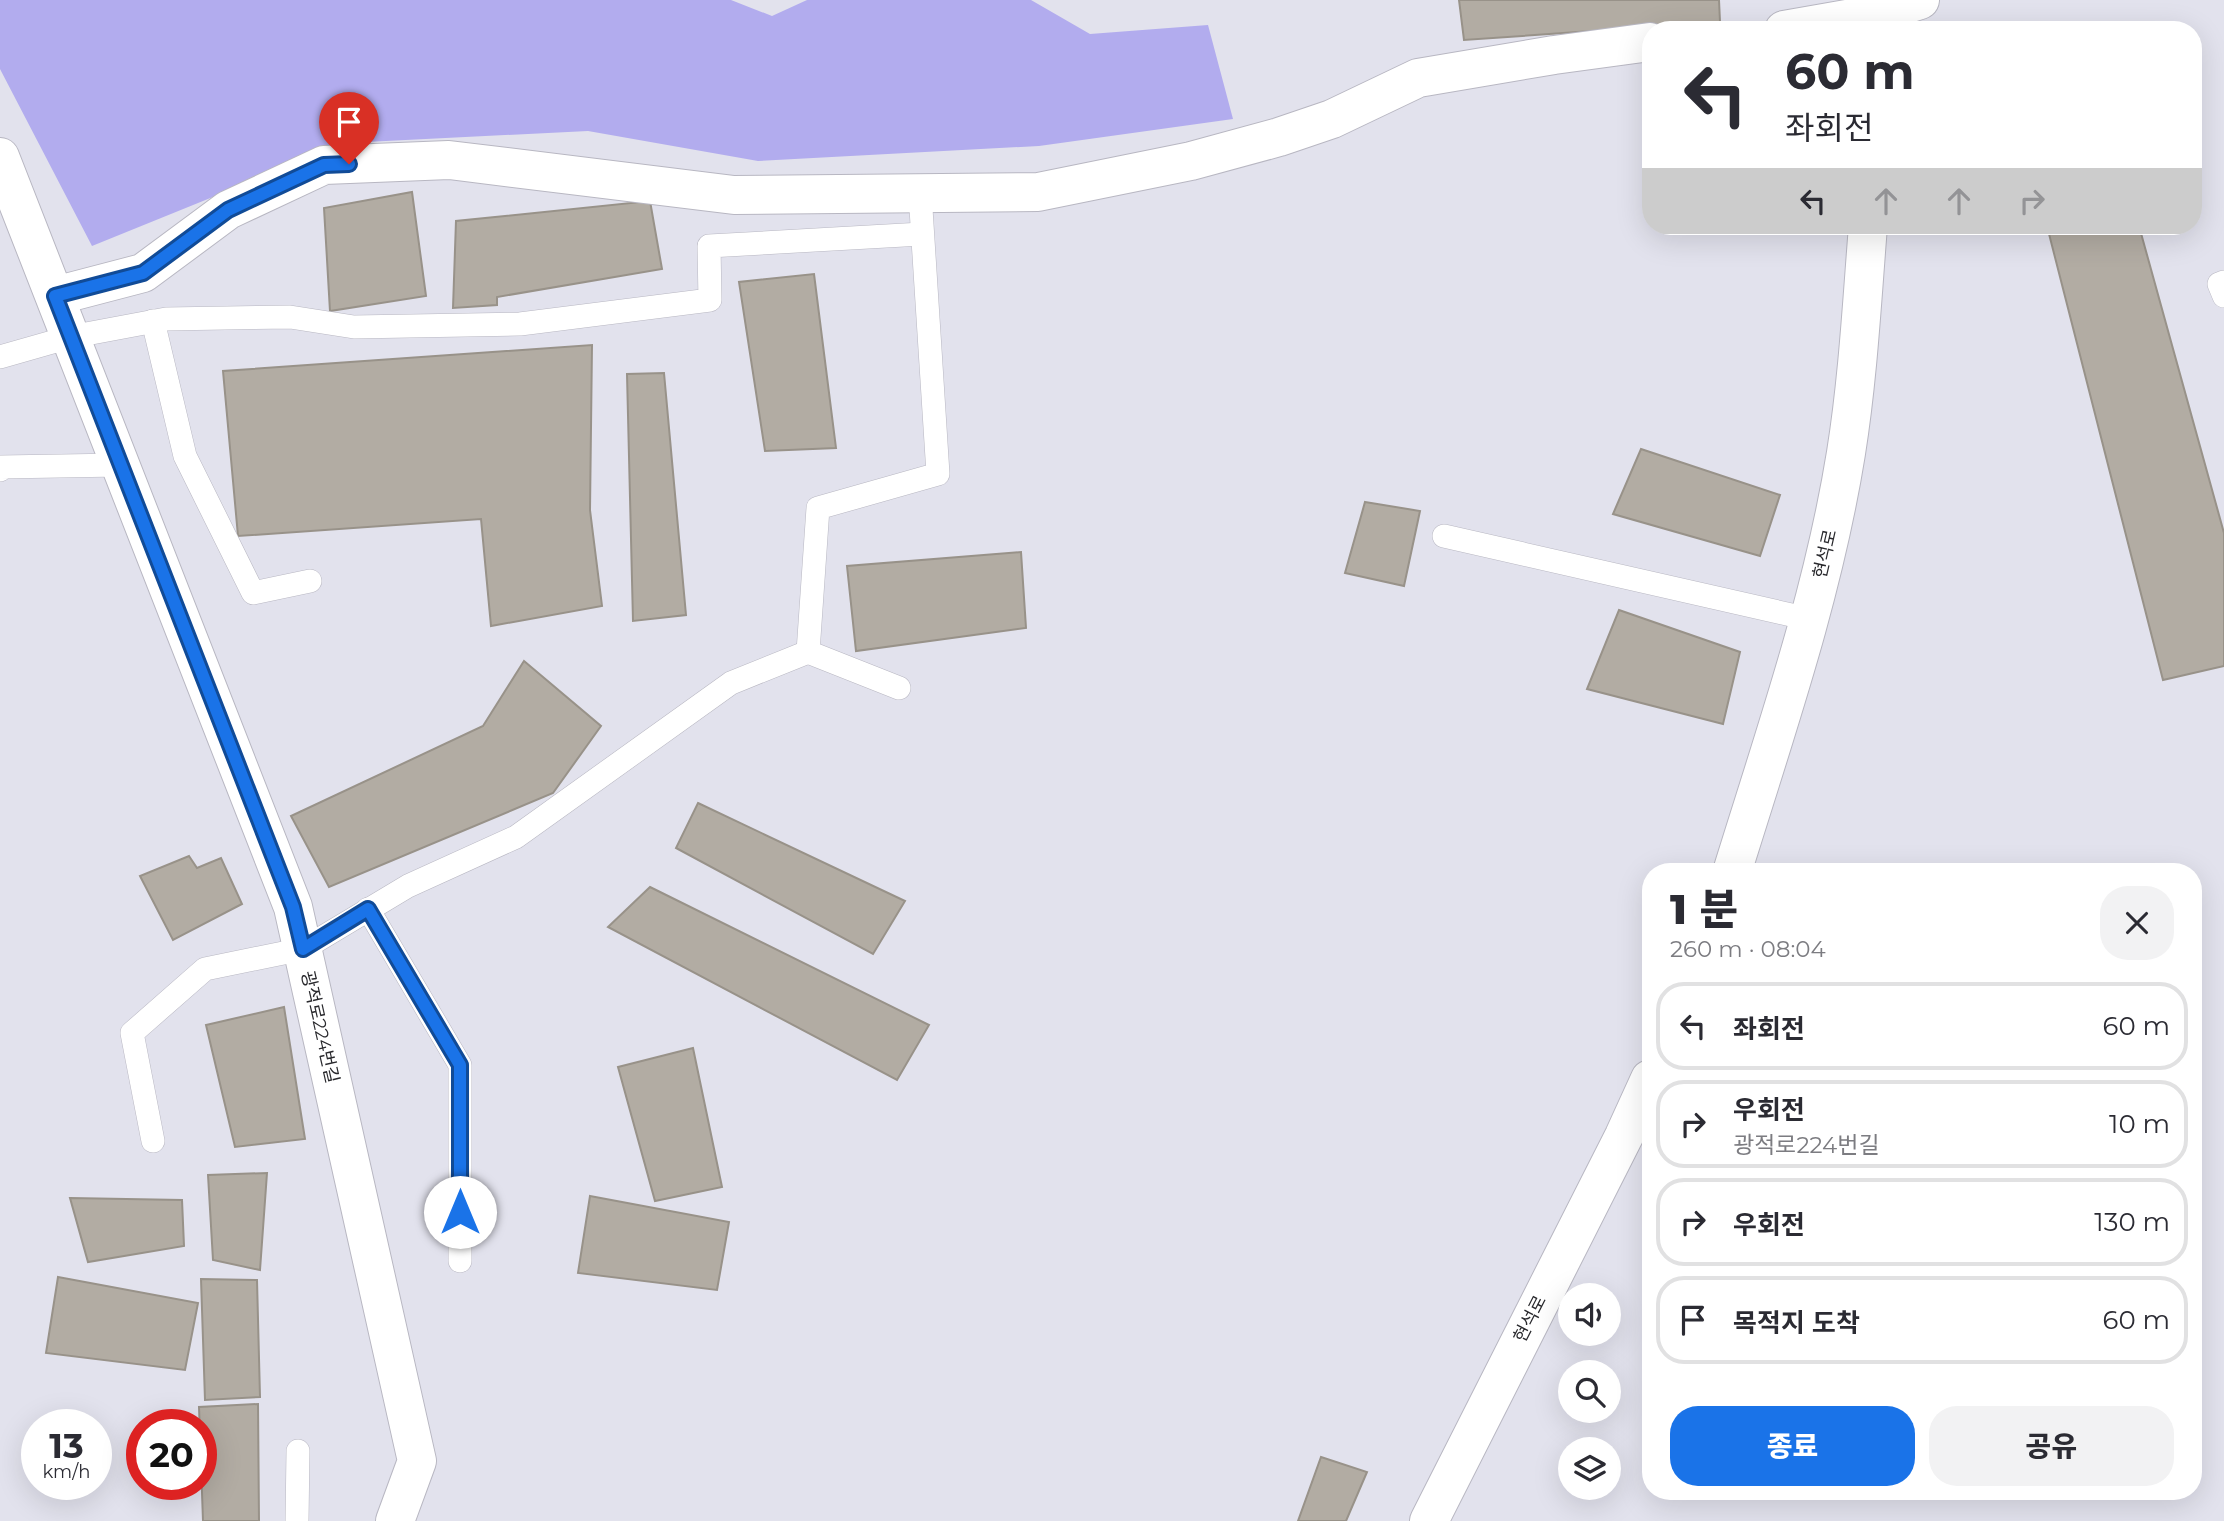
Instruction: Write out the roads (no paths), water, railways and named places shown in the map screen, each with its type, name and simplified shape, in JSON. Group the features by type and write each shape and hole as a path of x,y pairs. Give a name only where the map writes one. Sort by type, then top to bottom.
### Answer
{"street":[{"path":"1839,21 1875,15 1920,0"},
{"path":"55,296 143,273 228,210 324,165 449,160 734,195 1038,192 1191,161 1279,137 1332,119 1418,78 1642,43"},
{"name":"광적로224번길","path":"0,157 293,907 417,1461 395,1521"},
{"name":"현석로","path":"1735,863 1797,669 1846,452 1867,235"},
{"name":"현석로","path":"1429,1521 1642,1097"}],"lane":[{"path":"808,652 818,508 938,474 920,193"},
{"path":"0,357 71,337 153,321 290,317 354,327 520,324 710,300 709,246 922,234"},
{"path":"2224,282 2218,284 2224,296"},
{"path":"153,321 185,456 253,593 310,581"},
{"path":"0,470 1,467 120,465"},
{"path":"1444,536 1809,620"},
{"path":"153,1141 132,1033 205,969 303,949 408,886 516,837 730,683 808,652 899,688"},
{"path":"368,909 460,1065 460,1261"},
{"path":"297,1521 298,1451"}]}
